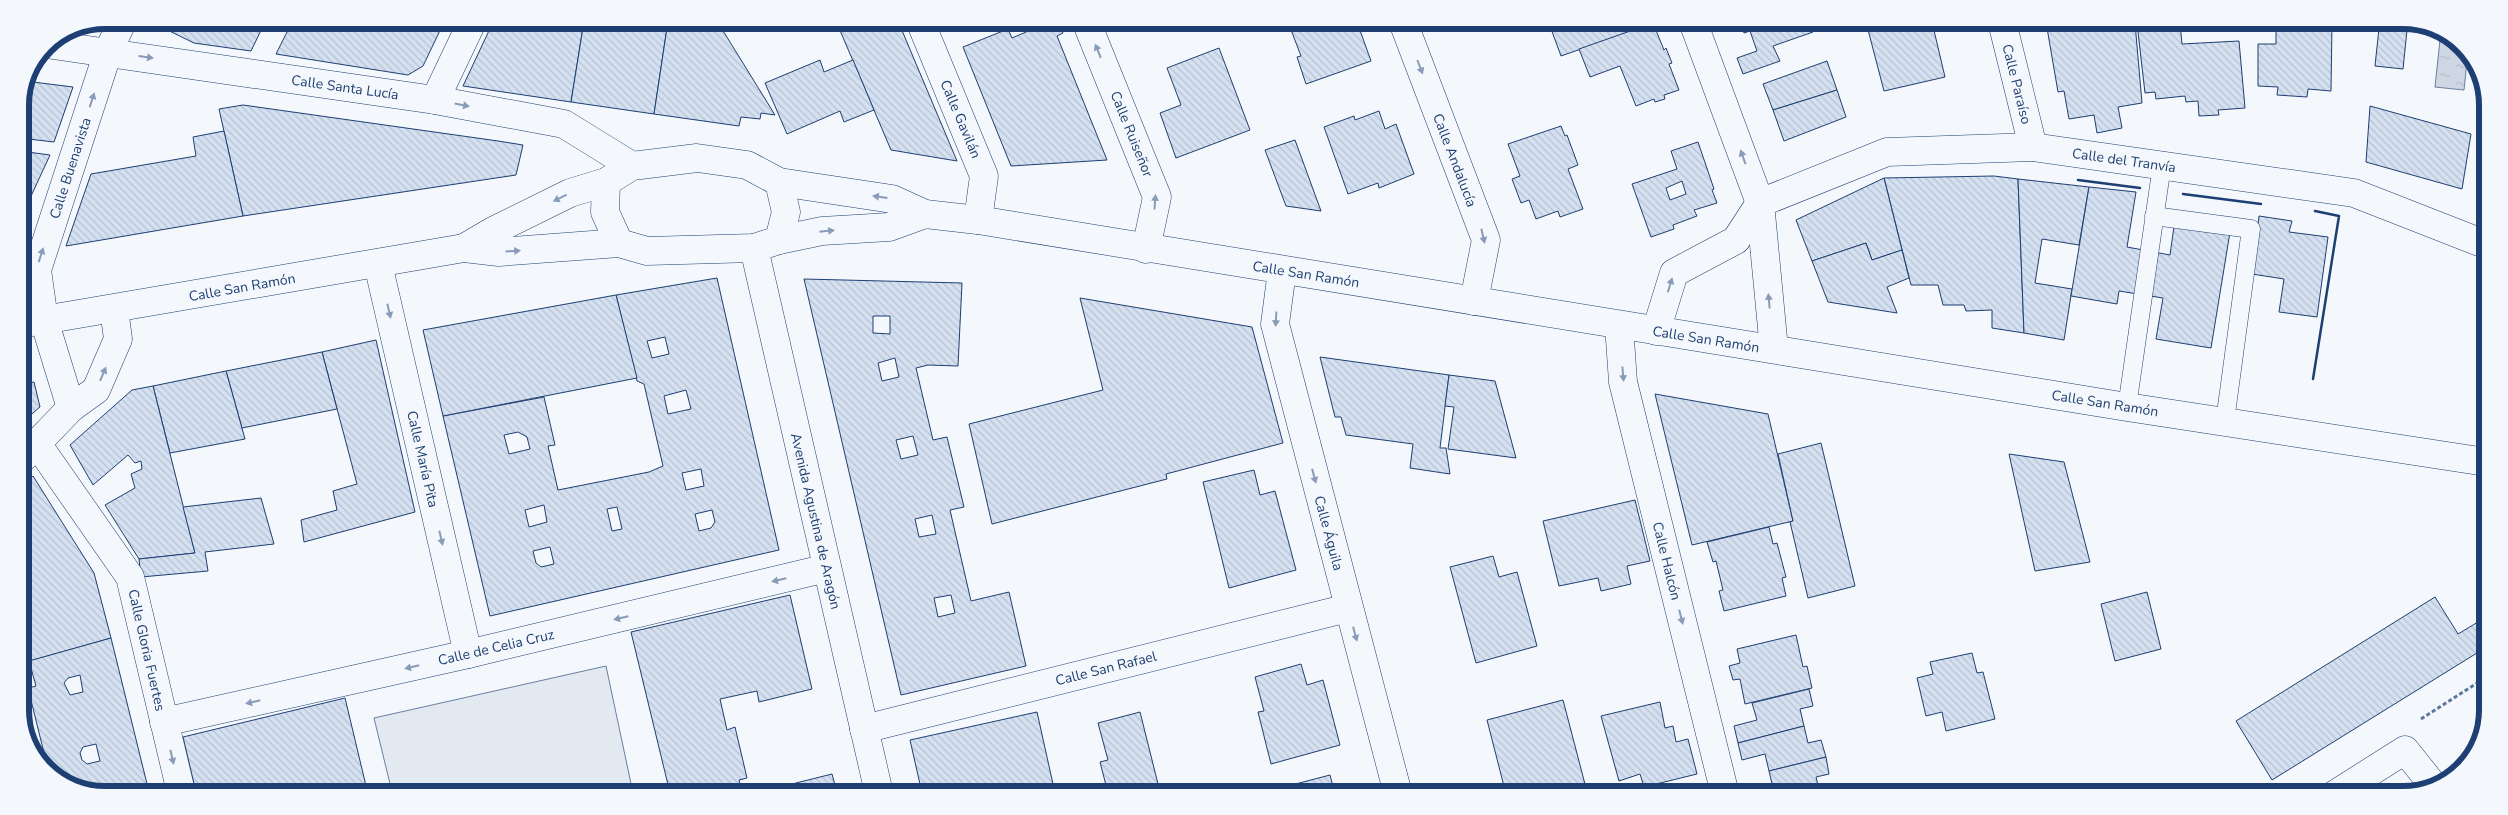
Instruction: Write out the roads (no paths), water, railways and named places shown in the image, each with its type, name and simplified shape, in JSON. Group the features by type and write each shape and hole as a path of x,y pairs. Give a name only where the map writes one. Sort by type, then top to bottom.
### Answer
{"street":[{"name":"Calle Buenavista","path":"71,408 32,322 37,270 108,52 119,29"},
{"path":"435,100 469,29"},
{"name":"Calle Gavilán","path":"923,29 984,176 978,220"},
{"name":"Calle Ruiseñor","path":"1089,29 1157,197 1146,249"},
{"name":"Calle Andalucía","path":"1406,29 1486,240 1474,301"},
{"path":"1696,29 1760,203 1774,350"},
{"name":"Calle Paraíso","path":"2004,29 2033,146"},
{"name":"Calle Santa Lucía","path":"58,46 435,100 564,124 632,166"},
{"name":"Calle del Tranvía","path":"1760,203 1887,152 2033,146 2354,193 2479,242"},
{"name":"Calle San Ramón","path":"464,248 493,230 570,193 606,182 632,166 697,158 747,165 779,182 892,199 925,214 978,220 1619,326 2479,461"},
{"path":"606,182 605,212 619,243"},
{"path":"766,244 786,212 779,182"},
{"path":"1656,331 1674,272 1736,240 1760,203"},
{"name":"Calle San Ramón","path":"32,322 464,248 499,252 619,243 648,251 766,244 822,232 890,227 925,214"},
{"name":"Avenida Agustina de Aragón","path":"766,244 827,568 877,786"},
{"name":"Calle María Pita","path":"378,264 468,654"},
{"name":"Calle Águila","path":"1282,271 1275,324 1396,786"},
{"path":"29,453 71,408 96,390 118,338 114,309"},
{"name":"Calle Halcón","path":"1619,326 1623,382 1722,786"},
{"name":"Calle Gloria Fuertes","path":"29,453 130,577 180,786"},
{"name":"Calle de Celia Cruz","path":"164,722 468,654 827,568"},
{"name":"Calle San Rafael","path":"864,729 1348,608"},
{"path":"2348,786 2405,750 2430,781"}],"lane":[{"path":"2126,407 2162,165"},
{"path":"2154,216 2251,229 2225,421"}],"water":[{"path":"2440,40 2442,40 2457,51 2467,63 2464,90 2435,87"}]}
